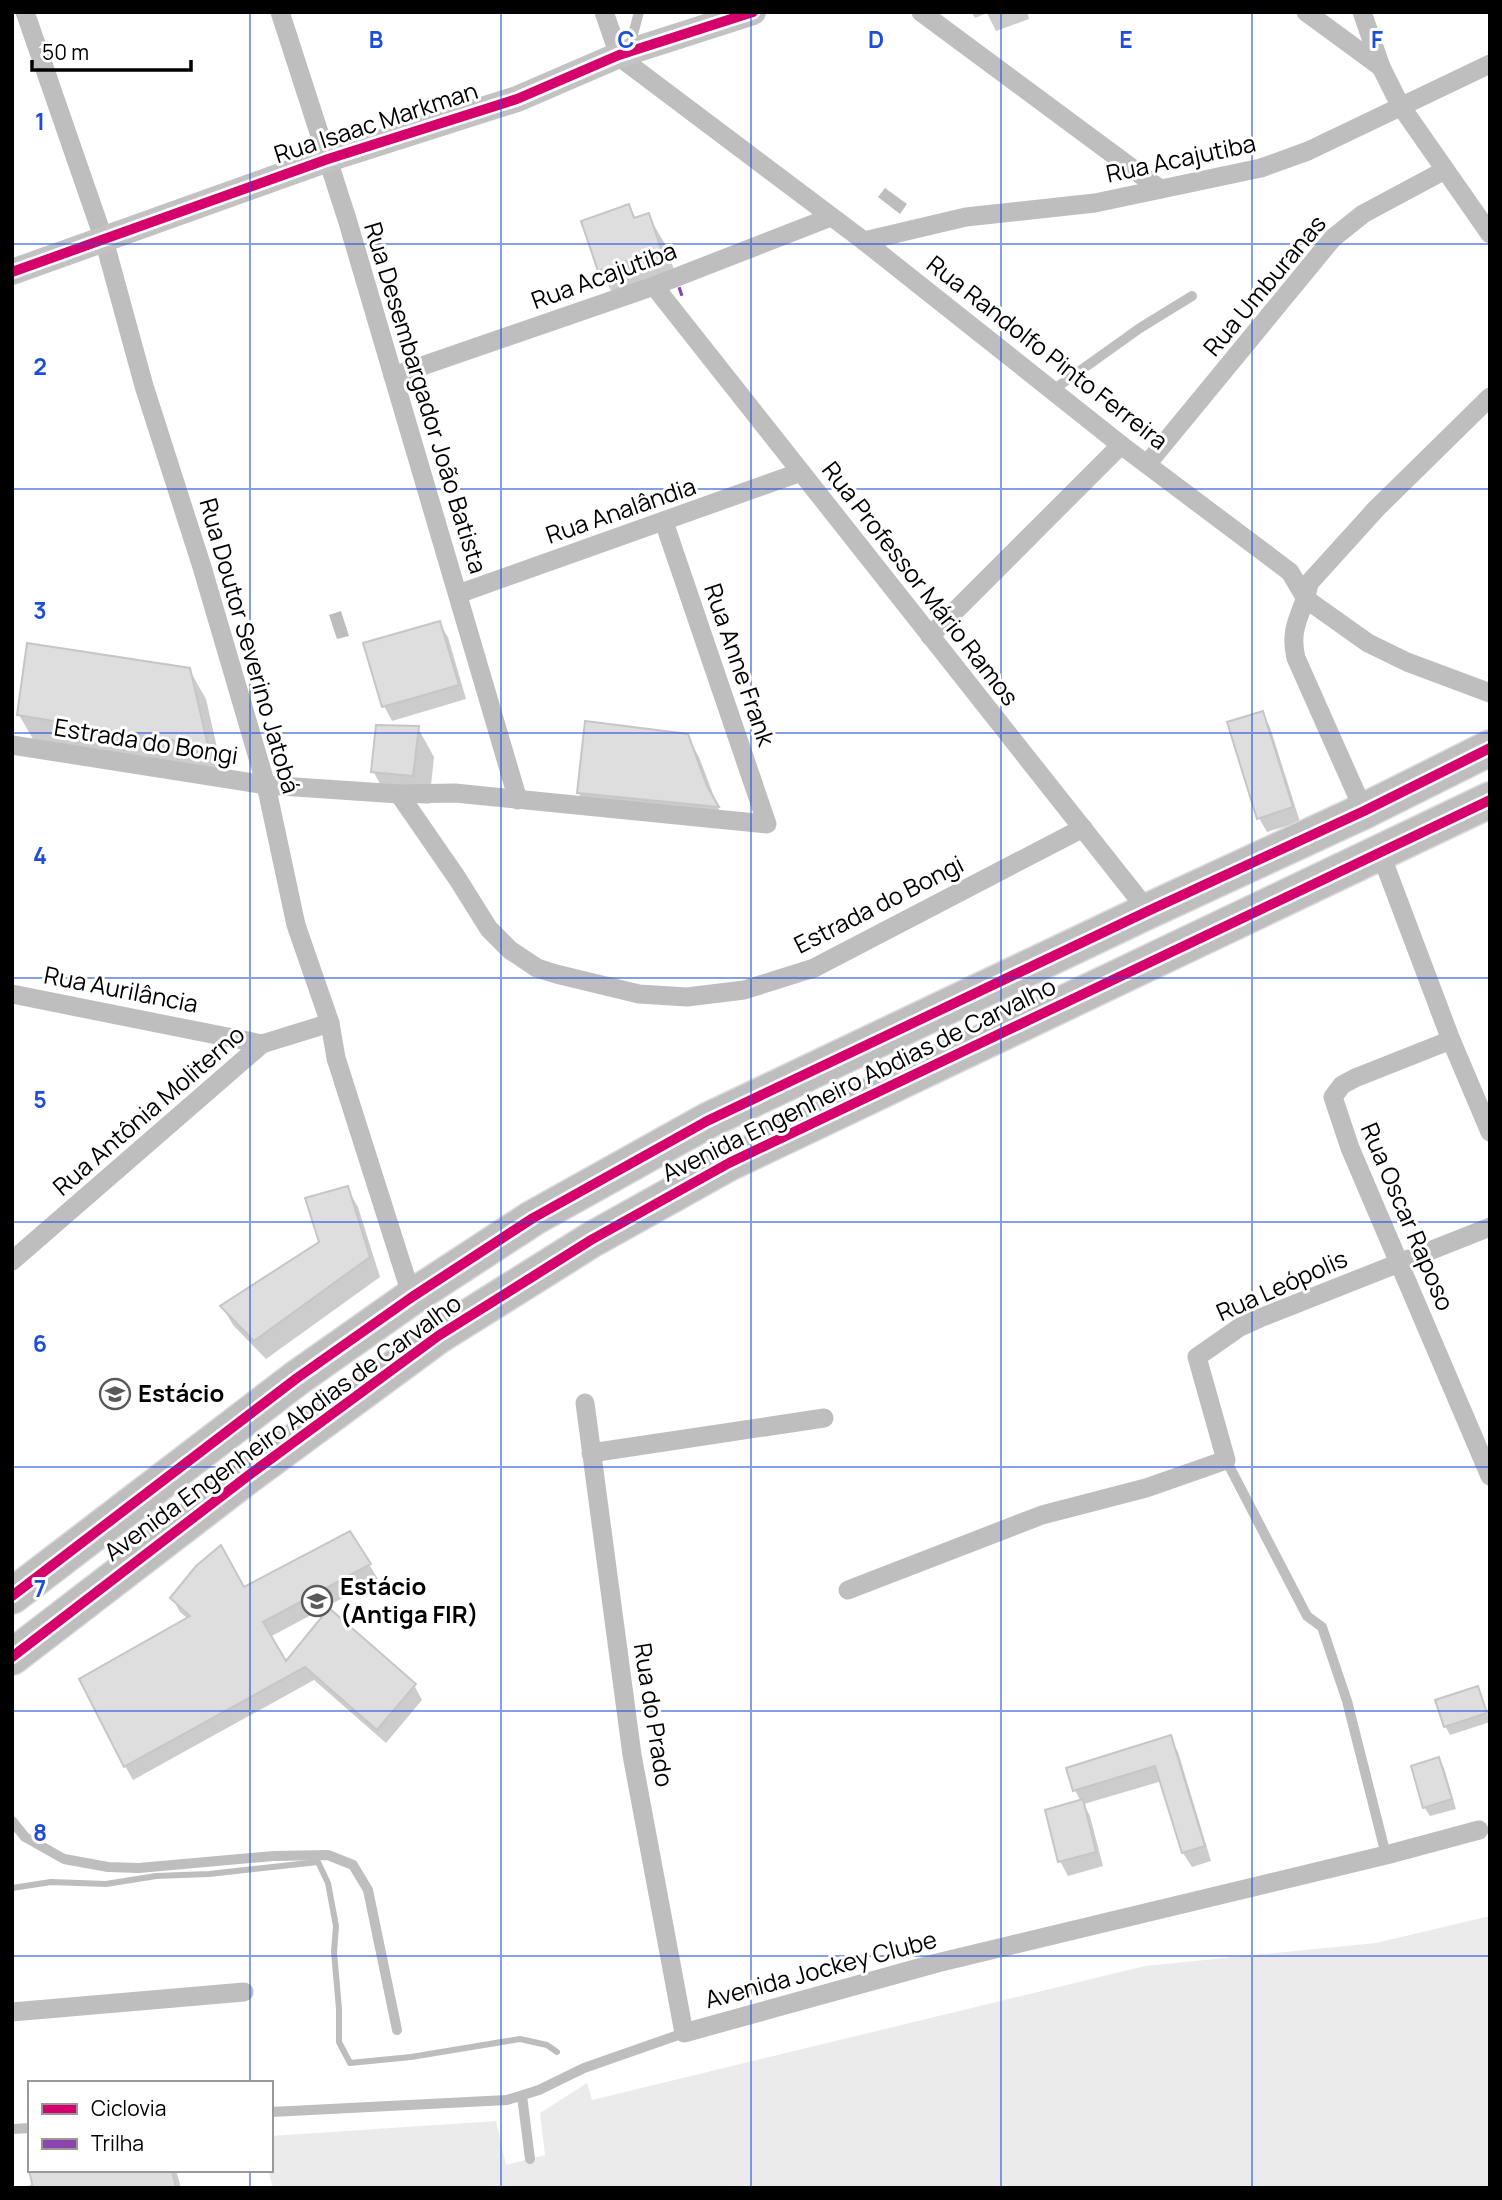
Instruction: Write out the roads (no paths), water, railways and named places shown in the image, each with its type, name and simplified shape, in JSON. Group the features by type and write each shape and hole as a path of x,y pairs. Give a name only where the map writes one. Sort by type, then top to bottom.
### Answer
{"highway":[{"name":"Avenida Engenheiro Abdias de Carvalho","path":"12,1596 297,1378 412,1297 533,1218 707,1121 1147,911 1364,811 1490,748"},
{"name":"Avenida Engenheiro Abdias de Carvalho","path":"12,1657 249,1475 438,1336 591,1240 729,1163 1490,800"}],"street":[{"name":"Rua Doutor Severino Jatobá","path":"25,12 104,240 144,386 202,567 266,785 296,925 330,1023 336,1058 412,1297"},
{"name":"Rua Desembargador João Batista","path":"280,12 328,159 518,800"},
{"path":"604,12 624,54"},
{"name":"Rua Isaac Markman","path":"12,272 328,159 517,99 624,54 753,12"},
{"path":"921,12 1160,189"},
{"path":"1306,12 1381,66"},
{"path":"1362,12 1381,66 1400,105 1490,234"},
{"name":"Rua Randolfo Pinto Ferreira","path":"624,54 626,62 864,241 1121,445 1290,572 1306,599 1368,643 1407,662 1490,692"},
{"name":"Rua Acajutiba","path":"864,241 966,218 1095,203 1278,163 1490,64"},
{"name":"Rua Umburanas","path":"1148,463 1333,238 1363,214 1446,170"},
{"name":"Rua Acajutiba","path":"393,376 654,286 831,217"},
{"name":"Rua Professor Mário Ramos","path":"654,286 1147,911"},
{"path":"1364,811 1296,658 1292,641 1294,627 1306,599 1309,583 1320,570 1376,509 1490,397"},
{"path":"930,636 1121,445"},
{"name":"Rua Analândia","path":"458,594 800,472"},
{"name":"Rua Anne Frank","path":"664,522 767,824"},
{"name":"Estrada do Bongi","path":"12,745 266,785 399,794 455,793 767,824"},
{"name":"Estrada do Bongi","path":"399,794 489,929 510,950 537,968 556,974 639,994 687,997 744,990 814,968 1083,828"},
{"path":"1380,852 1451,1040 1490,1132"},
{"name":"Rua Aurilância","path":"12,994 262,1044"},
{"name":"Rua Antônia Moliterno","path":"12,1262 262,1044 330,1023"},
{"name":"Rua Oscar Raposo","path":"1451,1040 1355,1078 1342,1085 1334,1097 1350,1148 1490,1476"},
{"name":"Rua Leópolis","path":"1226,1460 1198,1357 1240,1327 1399,1261 1490,1227"},
{"name":"Rua do Prado","path":"585,1403 632,1755 684,2033"},
{"path":"591,1453 824,1418"},
{"path":"848,1590 1042,1514 1146,1488 1226,1460"},
{"name":"Avenida Jockey Clube","path":"684,2033 937,1963 1385,1855 1479,1829"},
{"path":"12,2012 244,1992"}],"lane":[{"path":"624,54 639,12"},
{"path":"1053,390 1140,328 1192,296"},
{"path":"1226,1460 1307,1616 1322,1627 1347,1702 1385,1855"},
{"path":"12,1821 25,1836 64,1859 108,1867 139,1868 274,1856 328,1855 353,1865 368,1890 397,2030"},
{"name":"Avenida Jockey Clube","path":"273,2112 507,2100 539,2090 584,2068 684,2033"},
{"path":"522,2096 530,2159"}],"waterway":[{"path":"12,1888 51,1882 106,1884 156,1876 209,1874 318,1862 328,1883 336,1926 334,1952 339,2042 350,2063 411,2057 520,2039 547,2045 557,2052"}],"place":[{"name":"Estácio","path":"115,1394"},
{"name":"Estácio (Antiga FIR)","path":"317,1601"}]}
